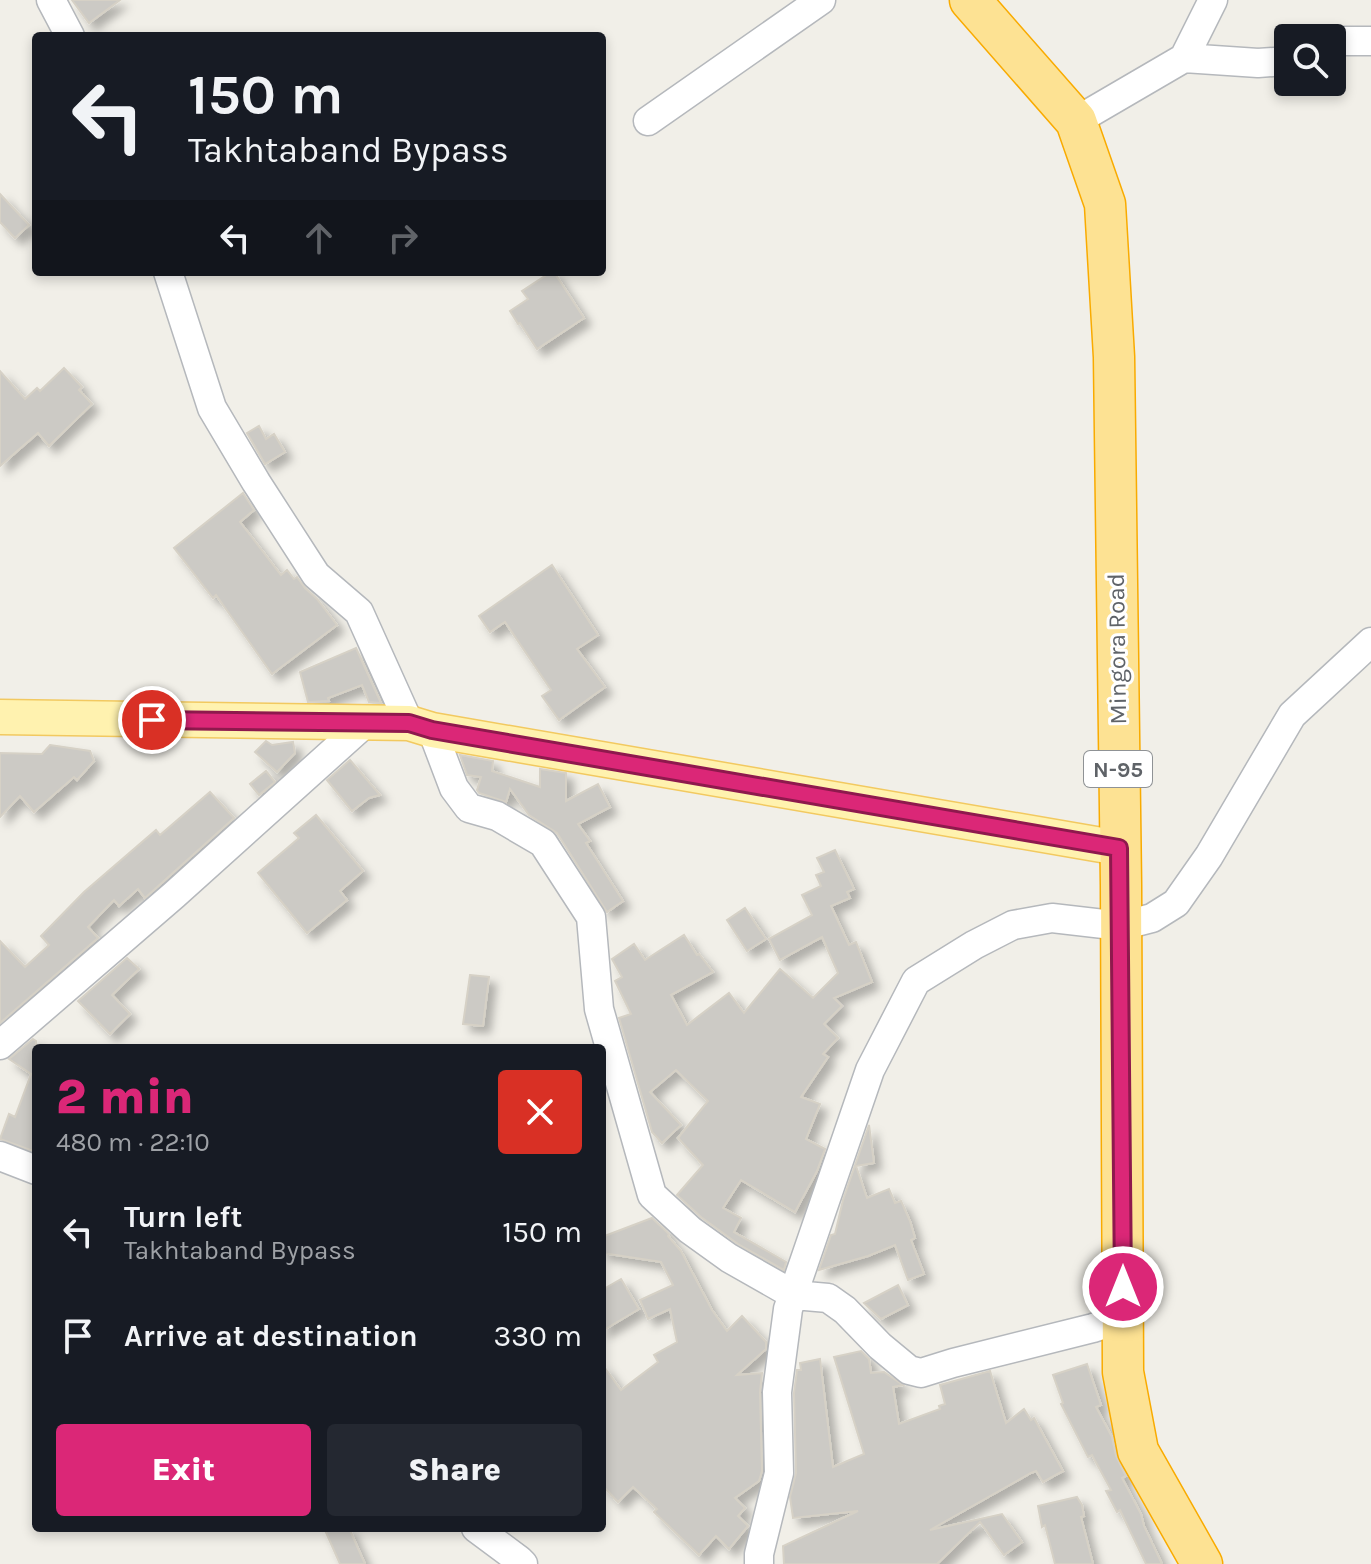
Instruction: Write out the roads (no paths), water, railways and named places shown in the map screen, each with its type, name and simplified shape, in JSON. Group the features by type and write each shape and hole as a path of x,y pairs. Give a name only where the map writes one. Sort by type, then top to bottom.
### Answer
{"highway":[{"name":"Mingora Road","path":"970,0 1076,121 1105,204 1114,357 1123,1372 1138,1451 1202,1564"}],"main road":[{"path":"0,717 421,727 1119,848"}],"street":[{"path":"51,0 68,32"},
{"path":"648,121 821,0"},
{"path":"1076,121 1184,58 1213,0"},
{"path":"1346,41 1371,41"},
{"path":"1184,58 1274,62"},
{"path":"169,276 212,408 316,575 359,612 454,788 469,808 497,816 543,843 591,917 599,1009 652,1195 690,1230 729,1258 794,1295 828,1298 909,1370 921,1373 1123,1318"},
{"path":"755,1561 779,1473 777,1392 788,1309 870,1070 916,981 1013,925 1052,918 1121,926 1152,918 1176,903 1209,856 1292,715 1371,642"},
{"path":"0,1045 174,895 364,724"},
{"path":"0,1156 32,1168"},
{"path":"481,1532 517,1563"}]}
